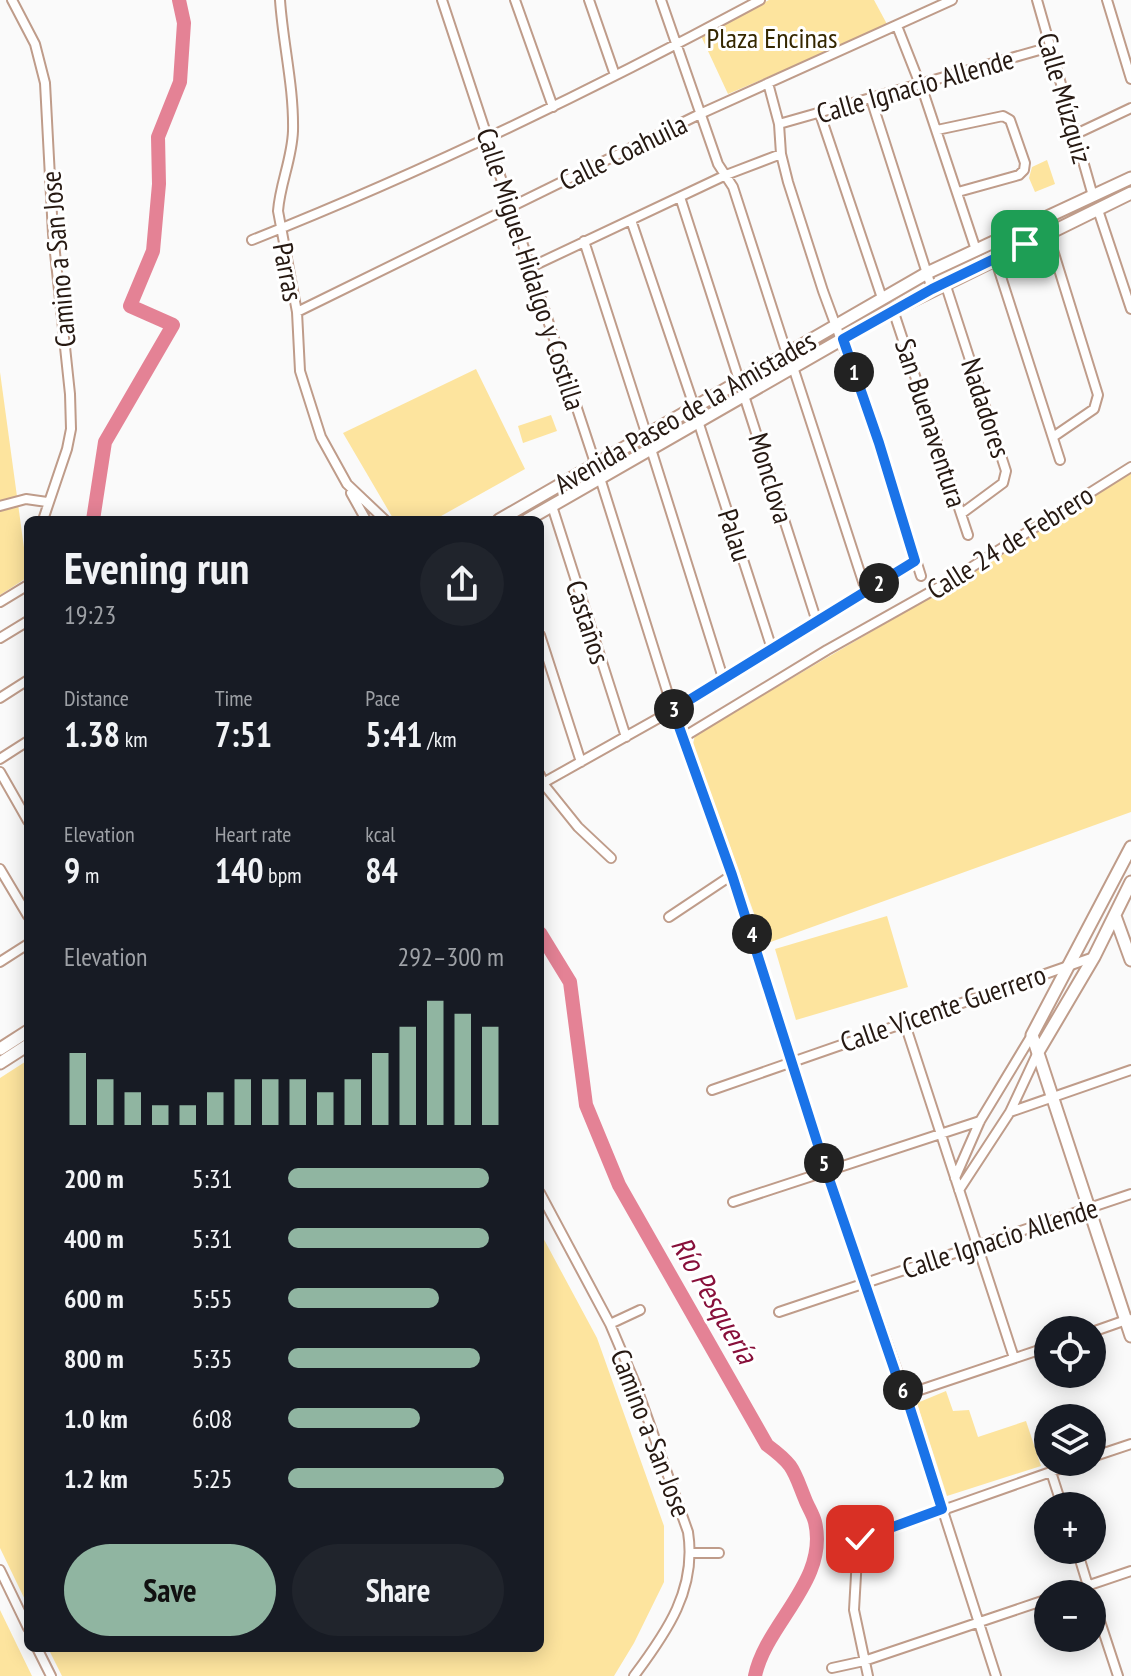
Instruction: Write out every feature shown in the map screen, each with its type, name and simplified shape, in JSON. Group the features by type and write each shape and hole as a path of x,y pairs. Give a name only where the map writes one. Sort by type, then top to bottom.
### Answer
{"street":[{"name":"Camino a San Jose","path":"12,0 35,44 45,83 53,234 70,394 71,429 67,449 44,516"},
{"name":"Parras","path":"280,0 293,131 291,159 279,195 280,229 297,312 299,361 321,437 347,484 381,516"},
{"name":"Calle Miguel Hidalgo y Costilla","path":"442,0 600,478 682,738 732,875 826,1170 905,1395 996,1676"},
{"path":"515,0 553,107"},
{"path":"589,0 615,75"},
{"path":"661,0 718,164 733,187 787,354"},
{"path":"252,240 488,139 676,44 741,5 760,0"},
{"name":"Calle Coahuila","path":"297,312 700,114 952,0"},
{"name":"Calle Múzquiz","path":"1037,0 1093,196"},
{"path":"1107,0 1131,79"},
{"path":"897,26 937,130 976,250"},
{"name":"Calle Ignacio Allende","path":"779,124 1050,47"},
{"path":"768,83 779,124 781,154 806,238 879,443 921,576"},
{"path":"871,99 932,289"},
{"path":"1076,134 1131,108"},
{"path":"820,114 882,298"},
{"path":"937,130 1003,116 1010,120 1025,163 1019,175 958,192"},
{"path":"531,267 726,175 781,154"},
{"name":"Avenida Paseo de la Amistades","path":"506,516 927,273 1131,178"},
{"path":"1114,187 1126,196"},
{"name":"Avenida Paseo de la Amistades","path":"534,516 893,310 1126,196"},
{"name":"Monclova","path":"680,197 817,622"},
{"path":"1098,210 1131,309"},
{"path":"631,220 694,406"},
{"path":"1021,229 1025,244"},
{"path":"1048,234 1098,395 1094,409 1053,437"},
{"path":"584,241 646,433"},
{"path":"995,258 1060,460"},
{"name":"Nadadores","path":"945,283 1006,471 1003,483 961,514"},
{"name":"San Buenaventura","path":"893,310 968,535"},
{"path":"793,367 866,591"},
{"name":"Palau","path":"698,421 772,649"},
{"path":"651,449 723,678"},
{"name":"Calle 24 de Febrero","path":"682,738 827,650 948,582 1131,467"},
{"path":"347,484 364,516"},
{"path":"0,506 5,502 26,499 47,502"},
{"name":"Castaños","path":"552,506 626,737"},
{"path":"544,779 581,762 673,710 915,561"},
{"path":"0,602 24,587"},
{"path":"0,638 24,624"},
{"path":"544,647 581,762"},
{"path":"0,698 24,683"},
{"path":"0,759 24,744"},
{"path":"0,772 24,814"},
{"path":"544,784 560,807 611,858"},
{"path":"19,805 24,802"},
{"path":"955,1178 980,1121 1032,1035 1131,847"},
{"path":"0,869 24,909"},
{"path":"669,917 732,875"},
{"path":"959,1190 1010,1112 1038,1052 1094,957 1131,882"},
{"path":"1115,916 1129,946 1131,960"},
{"path":"0,962 24,947"},
{"name":"Calle Vicente Guerrero","path":"712,1090 793,1059 1094,957"},
{"path":"904,1021 1014,1358"},
{"path":"0,1049 24,1034"},
{"path":"1032,1035 1131,1336"},
{"path":"0,1063 24,1048"},
{"path":"1010,1112 1131,1070"},
{"path":"733,1202 980,1121"},
{"name":"Calle Ignacio Allende","path":"779,1312 1131,1194"},
{"name":"Camino a San Jose","path":"544,1200 610,1324 635,1383 685,1517 692,1553 686,1587 673,1621 634,1676"},
{"path":"610,1324 640,1310"},
{"path":"1106,1327 1128,1320"},
{"path":"905,1395 1034,1352"},
{"path":"1106,1452 1131,1444"},
{"path":"868,1676 853,1602 858,1540 1039,1476"},
{"path":"692,1553 719,1553"},
{"path":"0,1570 24,1620"},
{"path":"1106,1584 1131,1571"},
{"path":"832,1668 864,1661 1034,1604"},
{"path":"1106,1640 1118,1676"},
{"path":"39,1652 51,1676"}],"green space":[{"name":"Plaza Encinas","path":"769,0 874,0 888,26 728,94 701,36"},
{"path":"1047,160 1055,184 1035,192 1029,178 1032,167"},
{"path":"476,369 525,469 441,516 392,516 343,433"},
{"path":"0,372 24,548 24,580 0,595"},
{"path":"551,415 557,431 523,443 518,426"},
{"path":"1131,472 1131,812 765,944 693,744 695,735 944,589 1028,533"},
{"path":"887,916 908,987 796,1020 775,949"},
{"path":"24,1063 24,1598 0,1548 0,1078"},
{"path":"544,1239 597,1338 664,1526 664,1582 614,1676 62,1676 50,1652 544,1652"},
{"path":"946,1391 953,1411 969,1410 978,1437 1026,1421 1034,1445 1034,1468 947,1496 917,1403"},
{"path":"0,1610 32,1676 0,1676"}],"waterway":[{"name":"Río Pesquería","path":"94,516 105,442 173,325 130,306 153,251 159,184 158,137 180,82 184,23 179,0"},
{"name":"Río Pesquería","path":"544,940 570,982 586,1105 619,1185 767,1445 792,1468 815,1522 817,1543 813,1564 761,1657 755,1676"}],"route":[{"path":"860,1539 942,1509 909,1405 826,1170 732,875 673,710 915,561 843,339 932,289 1025,244"}]}
